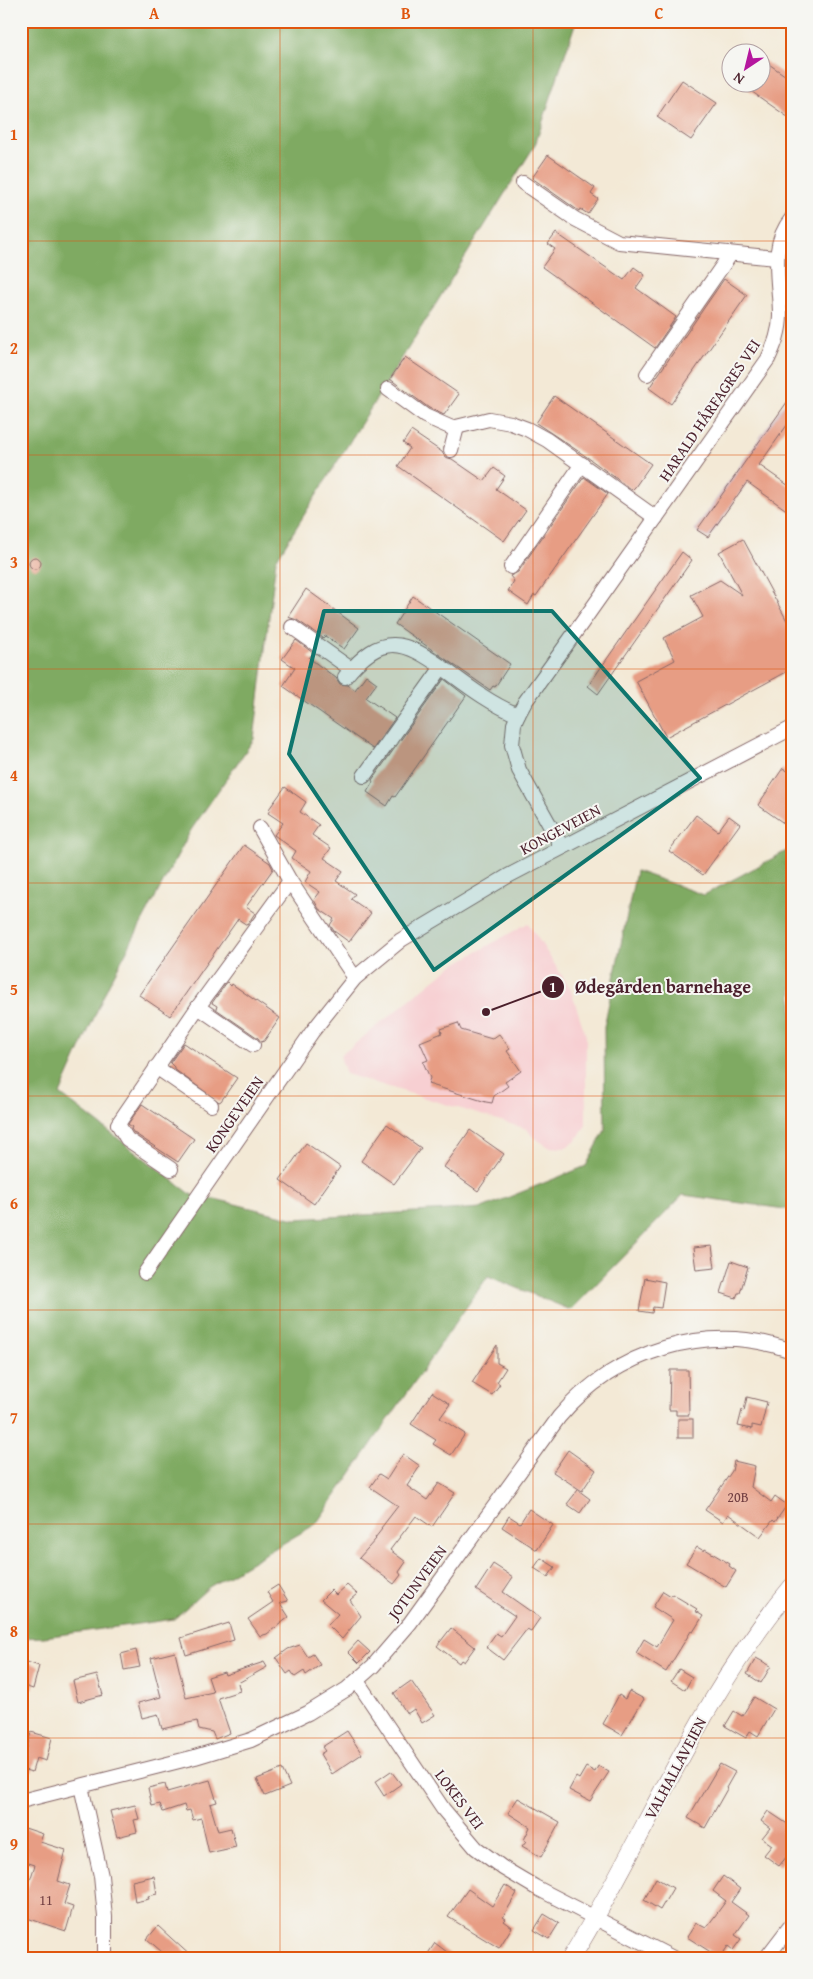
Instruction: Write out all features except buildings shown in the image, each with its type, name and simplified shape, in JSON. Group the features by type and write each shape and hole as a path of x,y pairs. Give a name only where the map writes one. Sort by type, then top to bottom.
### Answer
{"street":[{"path":"523,183 575,219 618,242 730,255 776,258"},
{"name":"HARALD HÅRFAGRES VEI","path":"562,847 519,770 512,745 514,724 524,702 656,518 771,352 778,337 780,316 776,258 778,244 792,218"},
{"path":"647,374 730,255"},
{"path":"388,389 425,416 445,425 457,427 489,419 511,423 541,435 656,518"},
{"path":"451,450 457,427"},
{"path":"510,567 582,464"},
{"path":"292,627 348,673 368,653 381,647 405,646 420,652 495,705 518,715"},
{"path":"364,776 442,667"},
{"name":"KONGEVEIEN","path":"145,1273 312,1032 355,978 400,940 508,876 792,728"},
{"path":"260,828 290,880 355,978"},
{"path":"171,1169 128,1138 118,1124 198,1007 290,880"},
{"path":"198,1007 253,1045"},
{"name":"KONGEVEIEN","path":"156,1067 211,1105"},
{"name":"JOTUNVEIEN","path":"21,1801 195,1757 265,1734 308,1713 357,1681 386,1652 410,1623 555,1421 580,1394 612,1370 666,1347 695,1341 722,1339 755,1341 792,1350"},
{"name":"VALHALLAVEIEN","path":"571,1958 711,1702 751,1641 792,1587"},
{"name":"LOKES VEI","path":"357,1681 443,1810 471,1843 517,1877 673,1958"},
{"path":"81,1786 101,1876 104,1958"},
{"path":"766,1958 792,1924"}],"highlighted area":[{"path":"324,611 552,611 700,778 434,970 289,754"}],"shaded area":[{"path":"789,396 792,397 792,417 709,539 694,530"},
{"path":"528,923 570,988 586,1036 586,1125 575,1142 564,1148 549,1147 533,1137 527,1129 346,1074 340,1056 450,967"}],"green space":[{"path":"21,21 576,21 535,145 276,560 254,739 191,830 108,986 60,1094 196,1198 215,1199 295,1219 482,1208 586,1166 605,1130 604,1027 636,871 704,895 792,848 792,1210 683,1195 571,1310 488,1276 316,1524 209,1587 174,1619 44,1637 21,1638"}],"place":[{"name":"Ødegården barnehage","path":"486,1012"}]}
